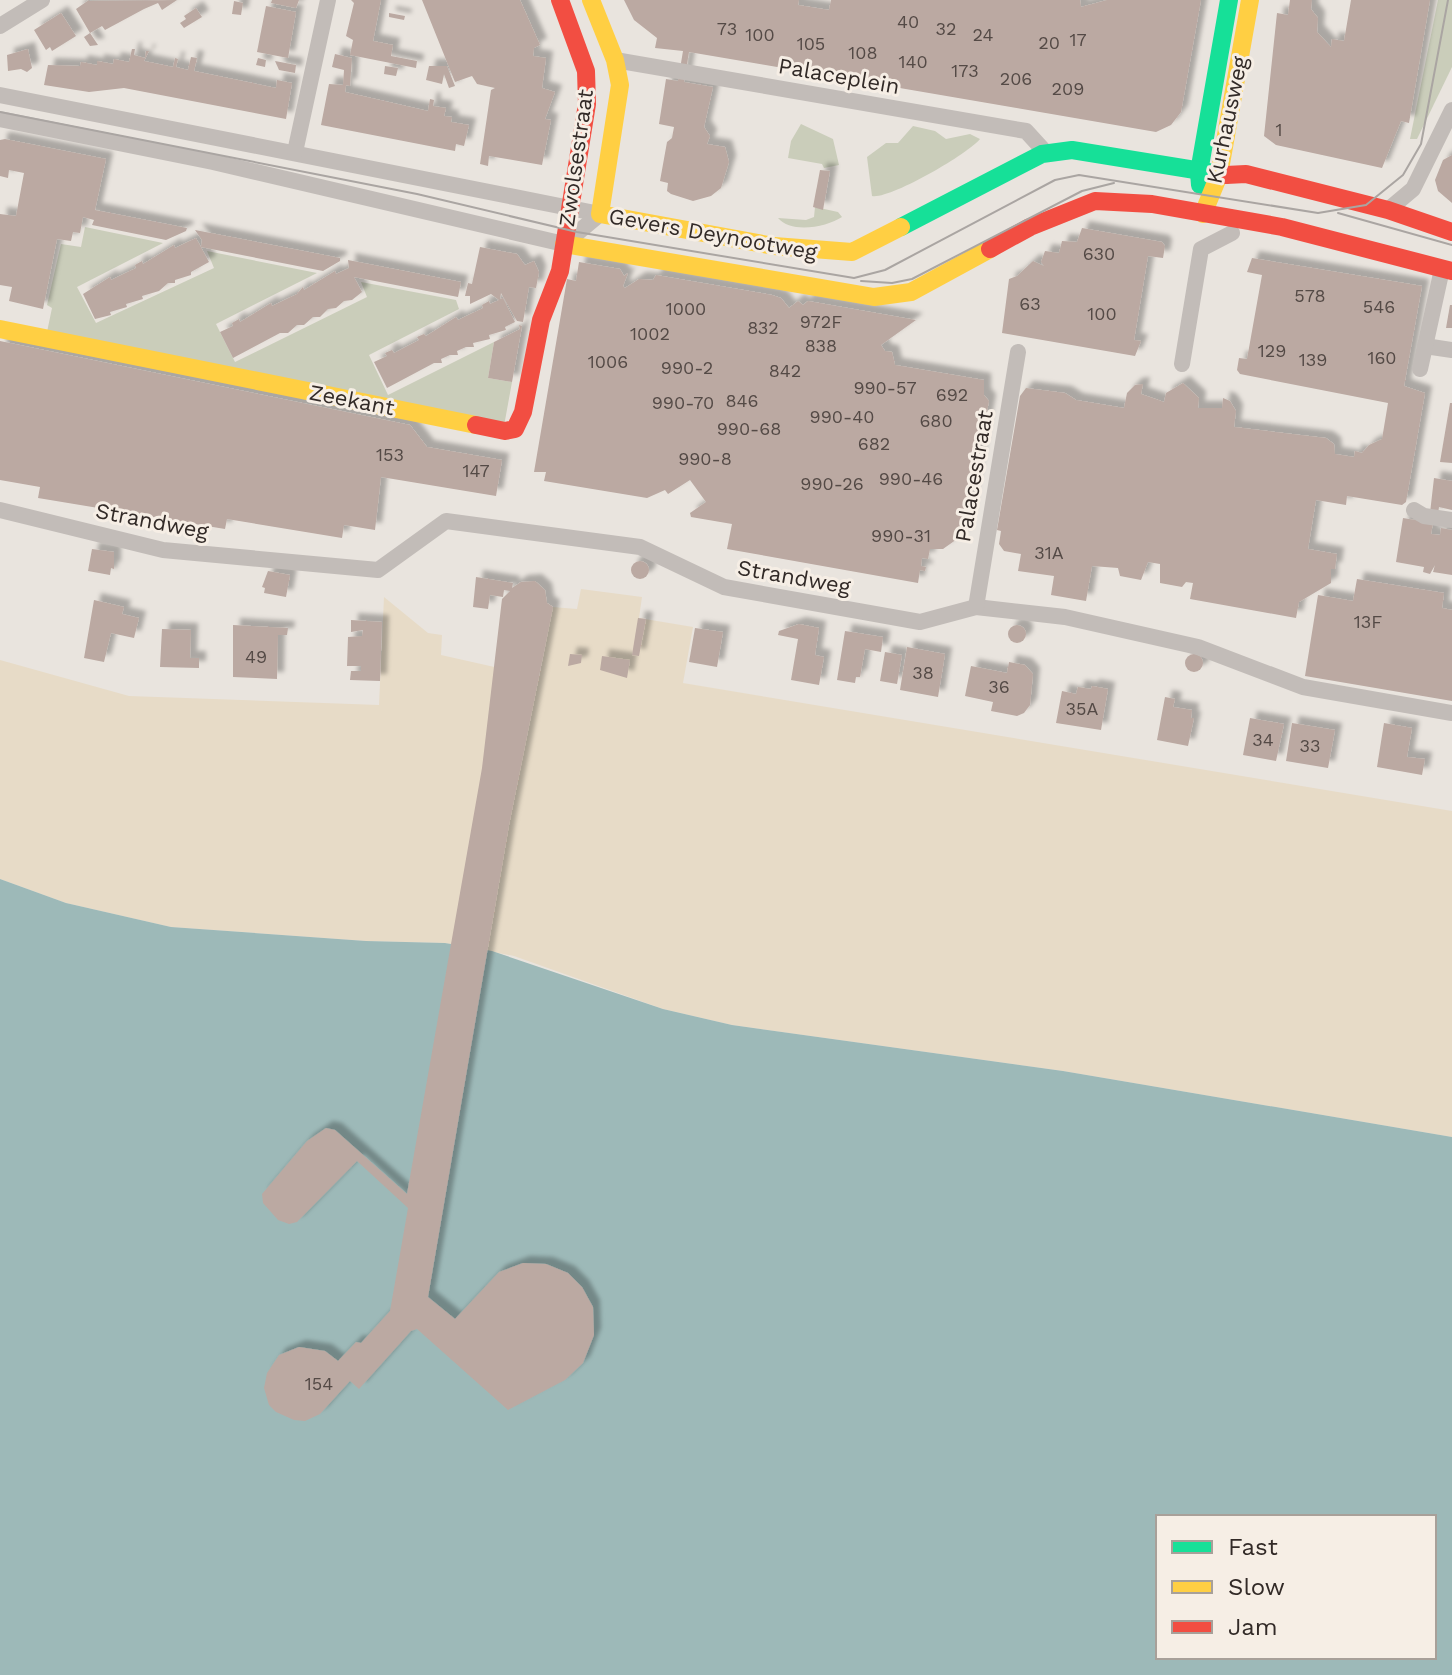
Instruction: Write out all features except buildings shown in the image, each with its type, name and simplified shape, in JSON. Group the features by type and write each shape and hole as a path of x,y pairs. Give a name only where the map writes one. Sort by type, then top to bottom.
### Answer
{"main road":[{"name":"Zwolsestraat","path":"560,0 588,87 564,244"},
{"name":"Zwolsestraat","path":"591,0 615,60 620,95 600,214"},
{"name":"Kurhausweg","path":"1203,214 1199,172 1229,0"},
{"name":"Kurhausweg","path":"1203,214 1219,175 1250,0"},
{"name":"Gevers Deynootweg","path":"600,214 774,246 852,252 1047,154 1072,150 1219,175 1246,174 1388,210 1452,232"},
{"name":"Gevers Deynootweg","path":"564,244 874,297 911,292 1080,204 1123,202 1282,227 1447,270"},
{"name":"Zeekant","path":"0,329 505,431 515,429 523,412 541,320 560,271 564,244"}],"street":[{"path":"0,26 42,0"},
{"path":"295,152 328,0"},
{"name":"Palaceplein","path":"615,60 1026,131 1047,154"},
{"name":"Gevers Deynootweg","path":"0,95 600,214"},
{"path":"1388,210 1413,189 1452,110"},
{"name":"Gevers Deynootweg","path":"0,119 213,162 564,244"},
{"name":"Zwolsestraat","path":"564,244 600,214"},
{"path":"1182,364 1201,249 1232,233"},
{"path":"1420,369 1447,270"},
{"path":"1425,346 1452,350"},
{"name":"Palacestraat","path":"976,607 1018,352"},
{"name":"Strandweg","path":"0,510 163,550 378,570 446,521 640,547 724,587 920,622 976,607 1080,620 1198,647 1303,687 1452,713"},
{"path":"1414,510 1424,516 1452,520"}],"green space":[{"path":"1438,0 1452,0 1452,67 1417,139 1410,139"},
{"path":"801,124 833,139 839,165 824,168 822,164 788,158 791,141"},
{"path":"913,126 935,131 946,139 970,134 980,139 928,175 894,191 872,196 867,157 886,143 898,143"},
{"path":"815,207 838,212 842,217 828,224 809,227 791,226 778,218 806,220 814,217"},
{"path":"85,227 163,243 77,287 96,323 214,268 207,251 317,273 216,324 235,362 367,297 361,282 456,300 459,309 369,355 388,395 494,342 488,378 512,382 504,426 47,332 52,308 47,305 61,244 81,247"}],"sand":[{"path":"581,589 642,597 639,618 693,627 683,683 1452,811 1452,1137 1063,1071 732,1025 663,1009 514,956 445,943 366,941 171,927 66,903 0,879 0,660 129,696 379,705 384,597 428,633 442,635 441,655 539,677 552,607 577,609"}],"water":[{"path":"0,879 66,903 171,927 366,941 445,943 492,951 663,1009 732,1025 1063,1071 1452,1137 1452,1675 0,1675"}],"tram line":[{"path":"0,112 417,194 577,232 854,278 885,270 1055,180 1079,175 1318,213 1366,205 1403,175 1421,144 1448,0"},
{"path":"861,281 892,283 912,279 1082,191 1114,183"},
{"path":"1338,213 1452,245"}],"traffic: fast":[{"path":"1200,185 1199,172 1229,0"},
{"path":"901,227 1042,154 1072,150 1226,175"}],"traffic: slow":[{"path":"591,0 615,60 620,85 600,214 774,246 852,252 901,227"},
{"path":"1203,214 1219,175 1250,0"},
{"path":"564,244 874,297 911,292 990,249"},
{"path":"0,329 476,425"}],"traffic: jam":[{"path":"476,425 505,431 515,429 523,412 541,320 560,271 587,104 586,71 560,0"},
{"path":"1226,175 1246,174 1388,210 1452,232"},
{"path":"990,249 1030,227 1095,201 1152,204 1282,227 1452,271"}]}
